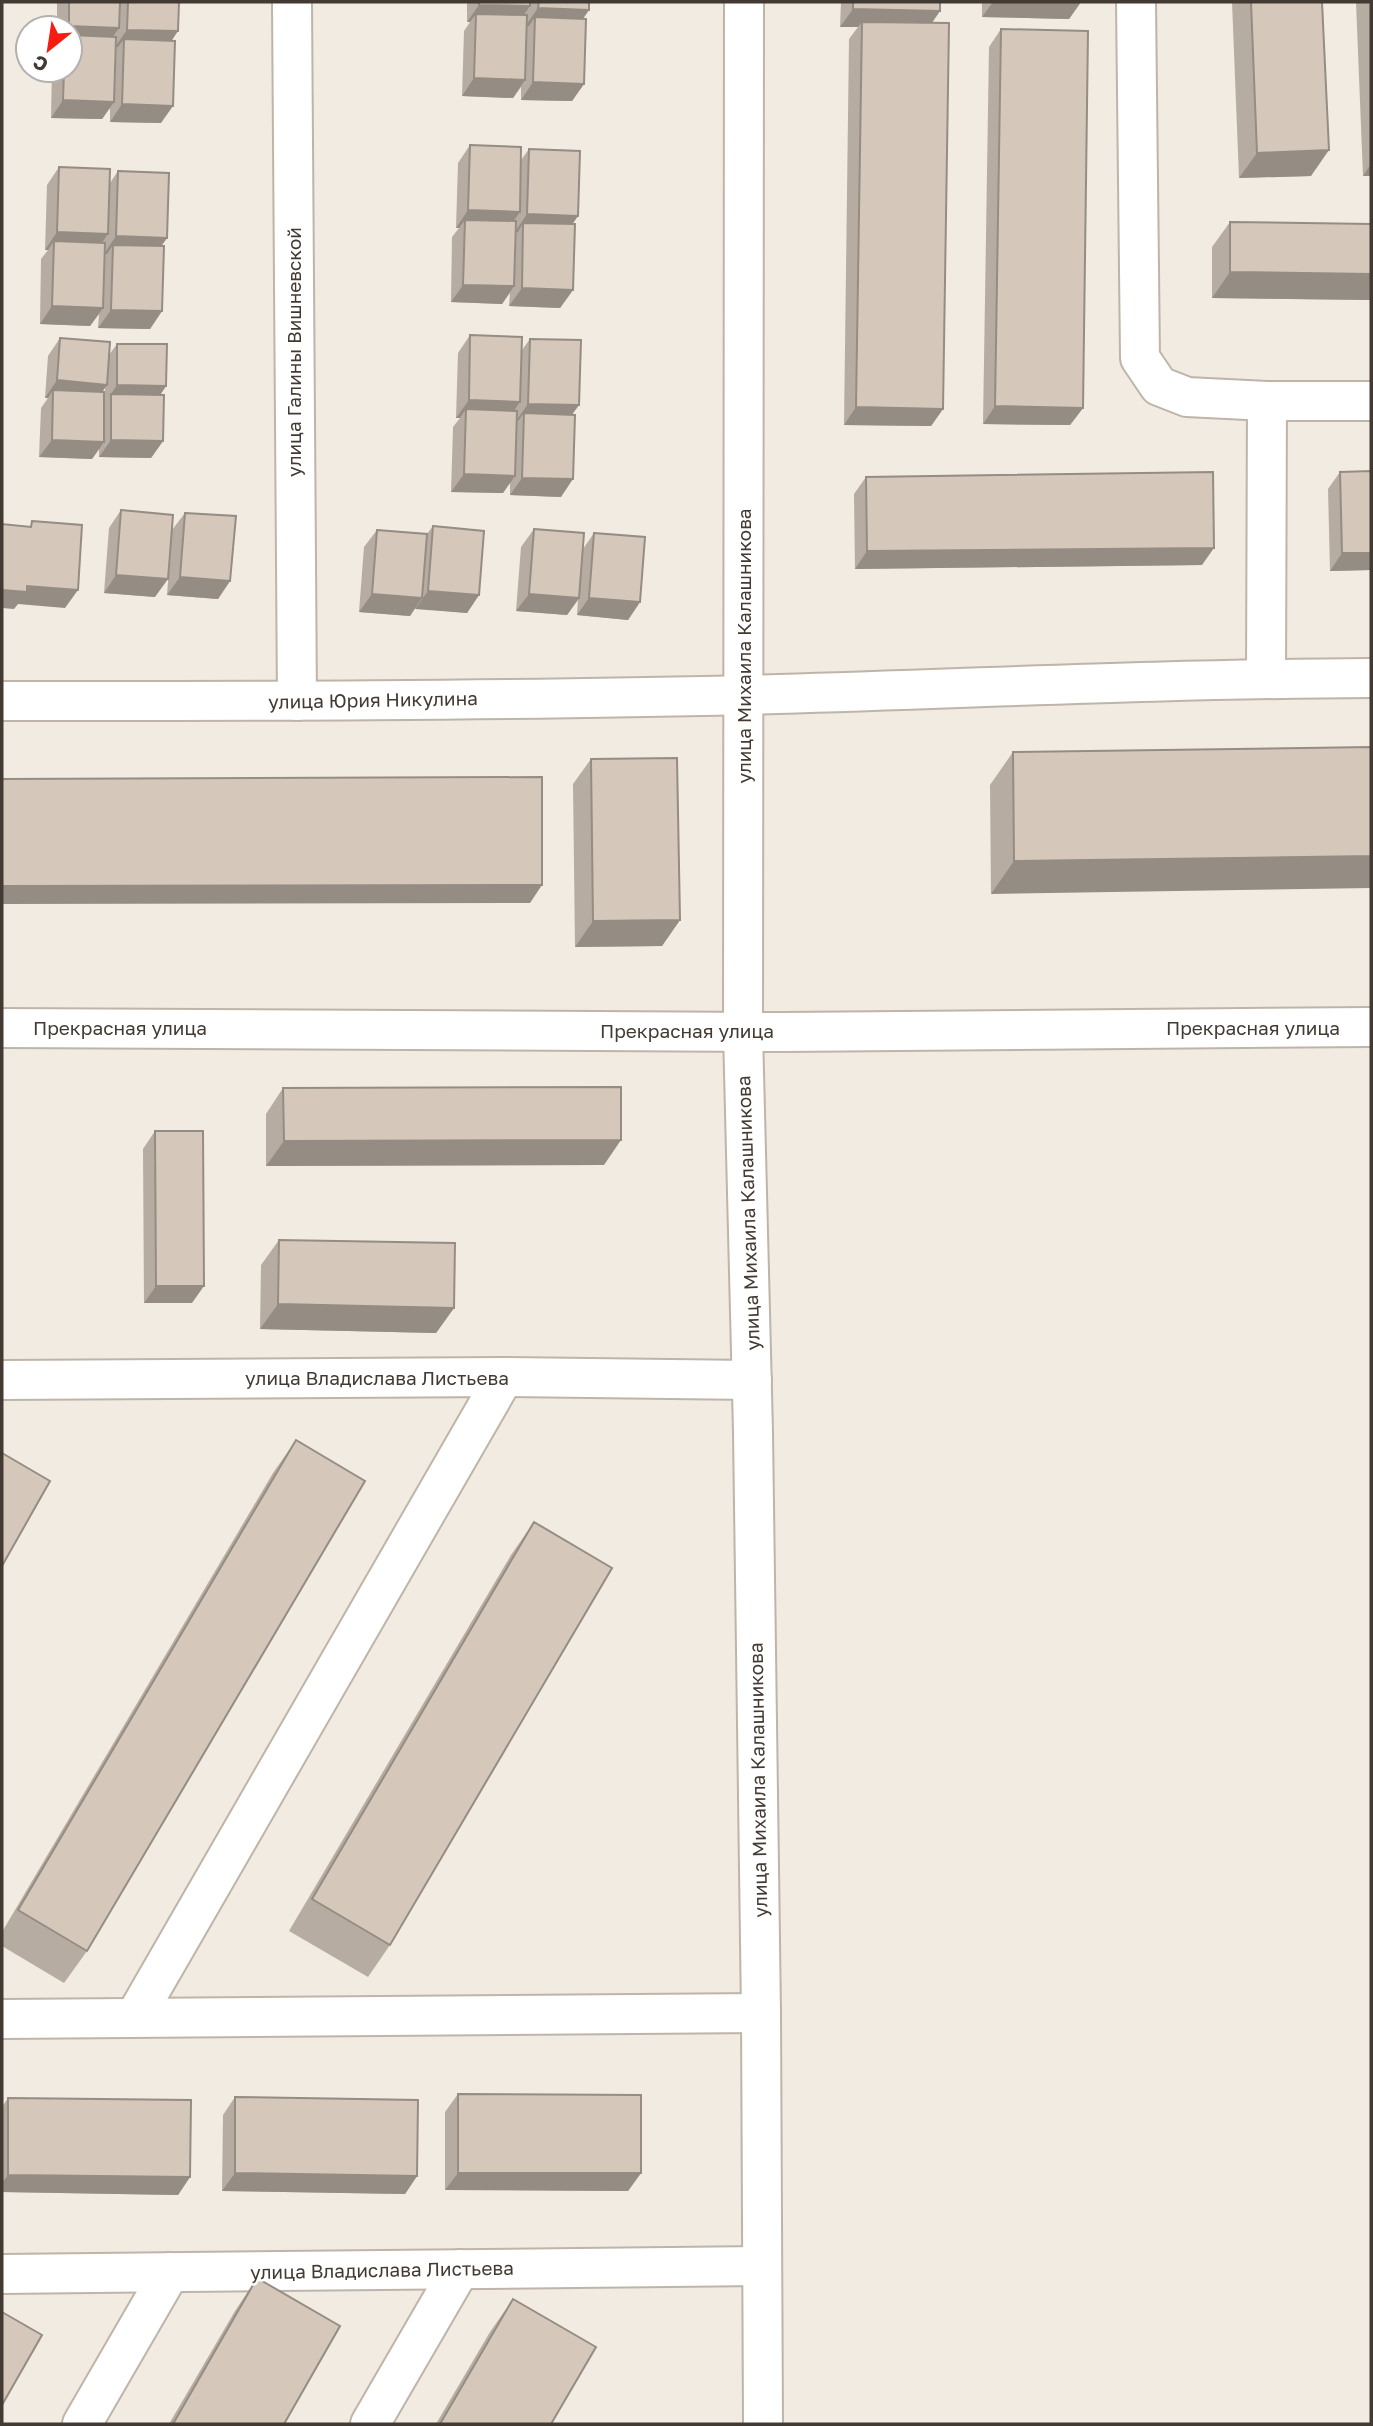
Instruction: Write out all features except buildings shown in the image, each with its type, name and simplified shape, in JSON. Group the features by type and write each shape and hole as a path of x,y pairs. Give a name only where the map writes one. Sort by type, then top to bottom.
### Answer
{"street":[{"name":"улица Галины Вишневской","path":"292,2 297,701"},
{"name":"улица Михаила Калашникова","path":"744,2 743,1031 752,1380 761,2013 763,2424"},
{"path":"1136,2 1140,358 1159,386 1186,397 1267,401 1371,401"},
{"path":"1266,678 1267,401"},
{"name":"улица Юрия Никулина","path":"2,701 297,701 744,695 1266,678 1371,678"},
{"name":"Прекрасная улица","path":"2,1028 743,1031 1371,1027"},
{"path":"135,2017 504,1377"},
{"name":"улица Владислава Листьева","path":"2,1380 504,1377 752,1380"},
{"path":"2,2019 761,2013"},
{"name":"улица Владислава Листьева","path":"2,2274 762,2266"},
{"path":"370,2424 460,2269"},
{"path":"82,2424 170,2272"}]}
